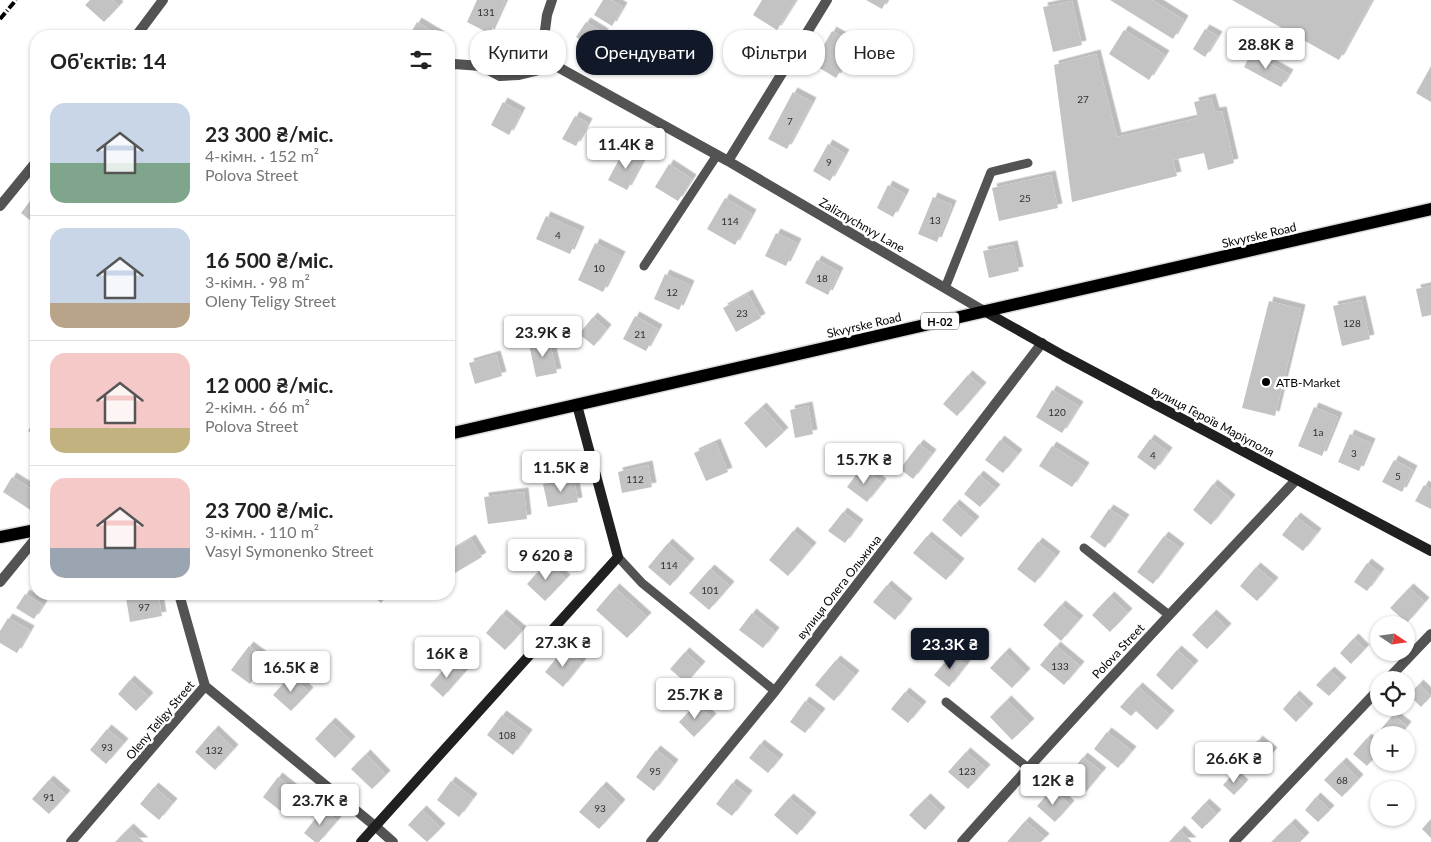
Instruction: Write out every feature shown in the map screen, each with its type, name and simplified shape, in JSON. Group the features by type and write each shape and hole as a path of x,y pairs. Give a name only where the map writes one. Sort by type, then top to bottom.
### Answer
{"main road":[{"name":"Skvyrske Road","path":"455,433 1431,209"},
{"path":"0,538 30,531"}],"street":[{"path":"140,30 163,0"},
{"path":"545,30 552,0"},
{"path":"728,161 827,0"},
{"path":"455,64 470,65"},
{"name":"Zaliznychnyy Lane","path":"566,72 728,161 984,311"},
{"path":"498,75 519,75"},
{"path":"0,206 30,169"},
{"name":"вулиця Героїв Маріуполя","path":"984,311 1296,480 1431,550"},
{"name":"вулиця Олега Ольжича","path":"651,842 775,691 1042,344"},
{"path":"361,842 618,556 577,405"},
{"name":"Polova Street","path":"962,842 1169,614 1296,480"},
{"path":"0,582 30,545"},
{"name":"Oleny Teligy Street","path":"71,842 205,686 181,600"},
{"path":"1396,671 1431,634"},
{"path":"205,686 393,842"},
{"path":"1234,842 1370,698"}],"lane":[{"path":"644,266 717,155"},
{"path":"945,288 991,172 1028,162"},
{"path":"1084,548 1169,614"},
{"path":"618,556 642,583 775,691"},
{"path":"946,702 1028,768"}],"building":[{"path":"90,0 112,0 119,6 104,22 85,5"},
{"path":"477,0 505,1 492,30 482,30 467,22"},
{"path":"603,0 611,0 623,7 612,26 594,15"},
{"path":"762,0 796,0 777,30 753,15"},
{"path":"866,0 887,0 882,9"},
{"path":"1110,0 1152,0 1184,20 1173,39"},
{"path":"1232,0 1372,0 1339,60"},
{"path":"1072,1 1082,45 1053,52 1043,7"},
{"path":"417,22 430,30 412,30"},
{"path":"586,22 599,30 581,30"},
{"path":"1205,29 1218,36 1205,57 1193,49"},
{"path":"1124,30 1165,55 1149,80 1109,54"},
{"path":"832,31 835,33 835,75 838,75 836,78 825,71 825,43"},
{"path":"1251,53 1289,74 1281,87 1244,67"},
{"path":"1096,54 1117,137 1198,118 1194,102 1211,98 1215,112 1222,111 1234,163 1208,170 1204,153 1173,160 1177,176 1072,202 1054,65"},
{"path":"1431,66 1431,102 1416,93"},
{"path":"793,92 812,102 787,149 768,139"},
{"path":"503,102 521,112 509,135 491,125"},
{"path":"575,116 588,123 576,146 562,139"},
{"path":"828,144 845,154 830,181 813,171"},
{"path":"624,150 643,160 627,190 608,180"},
{"path":"669,164 692,179 678,201 655,187"},
{"path":"1051,175 1058,208 999,221 992,188"},
{"path":"888,185 905,194 893,217 877,208"},
{"path":"933,197 952,205 937,242 918,234"},
{"path":"725,198 752,214 735,245 707,229"},
{"path":"30,201 30,220 21,213"},
{"path":"546,216 580,231 570,254 536,239"},
{"path":"776,233 797,243 786,266 765,256"},
{"path":"595,243 621,256 603,292 578,280"},
{"path":"1013,245 1019,271 989,278 983,251"},
{"path":"817,260 839,272 828,295 805,283"},
{"path":"665,274 690,285 679,310 654,299"},
{"path":"1431,286 1431,315 1422,317 1416,289"},
{"path":"748,294 761,318 736,332 723,308"},
{"path":"1361,300 1370,339 1342,346 1333,306"},
{"name":"ATB-Market","path":"1269,301 1301,309 1275,416 1242,408"},
{"path":"635,316 658,329 646,351 623,339"},
{"path":"593,317 607,329 594,346 579,334"},
{"path":"549,339 557,373 536,377 529,344"},
{"path":"496,355 502,376 475,384 469,363"},
{"path":"968,375 982,387 957,416 943,404"},
{"path":"1052,390 1079,406 1062,433 1036,417"},
{"path":"808,406 813,434 795,438 790,410"},
{"path":"762,407 784,432 766,448 744,423"},
{"path":"1314,407 1338,417 1322,456 1298,446"},
{"path":"1350,434 1371,443 1359,471 1338,462"},
{"path":"1150,439 1168,452 1155,470 1137,457"},
{"path":"1000,440 1018,454 1003,473 985,460"},
{"path":"716,443 728,472 706,481 694,453"},
{"path":"919,444 932,454 913,479 900,469"},
{"path":"1052,446 1085,467 1072,487 1039,466"},
{"path":"1394,460 1413,470 1402,492 1382,482"},
{"path":"648,465 652,487 622,493 618,472"},
{"path":"862,467 882,483 867,502 847,487"},
{"path":"979,475 996,489 980,507 964,494"},
{"path":"12,477 30,488 30,510 3,492"},
{"path":"574,479 578,502 548,507 543,484"},
{"path":"1213,484 1231,499 1211,525 1193,510"},
{"path":"1424,485 1431,489 1431,509 1415,501"},
{"path":"524,492 527,519 488,524 484,497"},
{"path":"955,504 975,521 961,537 942,520"},
{"path":"1109,509 1125,519 1105,548 1090,537"},
{"path":"843,512 859,524 845,543 828,531"},
{"path":"1296,517 1317,533 1303,551 1282,535"},
{"path":"793,531 812,547 788,576 769,560"},
{"path":"927,536 960,563 946,580 913,553"},
{"path":"1164,536 1180,548 1153,584 1137,572"},
{"path":"471,539 482,557 455,573 455,548"},
{"path":"1038,542 1056,556 1035,583 1017,569"},
{"path":"668,543 690,563 670,586 648,567"},
{"path":"547,562 566,579 545,601 527,584"},
{"path":"1367,563 1380,573 1367,591 1354,582"},
{"path":"1256,567 1274,582 1257,601 1240,586"},
{"path":"710,569 730,586 709,610 689,593"},
{"path":"887,585 908,603 895,620 873,602"},
{"path":"615,588 647,617 627,638 596,610"},
{"path":"1409,588 1425,602 1413,616 1399,616 1390,608"},
{"path":"25,594 30,597 30,600 35,600 43,605 34,619 16,608"},
{"path":"1110,596 1128,613 1110,632 1092,615"},
{"path":"126,600 159,600 162,616 130,622"},
{"path":"1061,605 1079,620 1061,641 1043,625"},
{"path":"752,613 775,632 763,648 739,630"},
{"path":"502,614 522,631 505,650 486,633"},
{"path":"1212,614 1227,628 1207,649 1192,635"},
{"path":"8,618 30,630 17,653 0,643 0,631"},
{"path":"1354,638 1365,649 1351,664 1340,653"},
{"path":"249,646 268,660 250,684 231,670"},
{"path":"1056,646 1080,666 1064,685 1040,665"},
{"path":"564,649 582,663 563,687 545,672"},
{"path":"1177,650 1194,665 1172,690 1156,675"},
{"path":"685,652 701,666 686,683 670,669"},
{"path":"1005,652 1026,673 1012,688 990,668"},
{"path":"952,654 966,665 949,687 934,675"},
{"path":"836,660 855,675 834,701 815,685"},
{"path":"451,661 464,673 443,697 430,685"},
{"path":"1330,671 1342,682 1329,696 1316,685"},
{"path":"291,675 309,692 291,711 273,695"},
{"path":"130,680 149,697 136,711 118,694"},
{"path":"1419,684 1431,696 1421,707 1415,701 1415,688"},
{"path":"1138,687 1170,715 1157,730 1136,711 1131,716 1120,707"},
{"path":"905,692 922,706 908,723 891,709"},
{"path":"1295,695 1309,708 1296,722 1283,709"},
{"path":"1007,700 1030,723 1012,740 990,717"},
{"path":"805,701 821,713 805,733 790,722"},
{"path":"696,704 712,718 694,737 679,722"},
{"path":"502,715 528,734 513,755 487,735"},
{"path":"1394,716 1407,726 1384,726"},
{"path":"331,722 351,741 335,758 315,739"},
{"path":"107,729 124,743 106,764 90,750"},
{"path":"214,730 234,749 215,770 195,752"},
{"path":"1107,732 1132,751 1118,768 1094,749"},
{"path":"1367,738 1370,740 1370,762 1367,766 1353,754"},
{"path":"1258,740 1273,752 1261,766 1247,755"},
{"path":"760,744 779,759 768,773 749,758"},
{"path":"656,750 674,764 654,791 636,777"},
{"path":"966,752 986,769 968,789 948,772"},
{"path":"366,754 386,775 372,789 351,769"},
{"path":"1083,757 1102,772 1082,796 1064,781"},
{"path":"1342,762 1359,779 1342,797 1324,780"},
{"path":"1233,774 1244,784 1234,795 1223,785"},
{"path":"278,777 298,793 283,813 263,797"},
{"path":"49,780 66,795 49,814 32,799"},
{"path":"451,781 473,798 459,817 437,800"},
{"path":"732,783 748,795 732,816 716,804"},
{"path":"602,786 621,804 599,829 579,812"},
{"path":"154,787 173,803 159,820 140,804"},
{"path":"1052,789 1070,805 1055,822 1037,806"},
{"path":"1316,797 1330,810 1318,822 1305,810"},
{"path":"789,798 812,817 797,835 774,815"},
{"path":"926,798 941,812 925,830 909,815"},
{"path":"1205,803 1217,814 1202,829 1191,818"},
{"path":"323,809 337,821 319,842 315,842 304,833"},
{"path":"422,810 441,828 427,842 408,825"},
{"path":"1431,819 1431,838 1422,829"},
{"path":"1025,821 1045,838 1041,842 1007,842"},
{"path":"1291,823 1305,837 1300,842 1271,842"},
{"path":"129,828 144,842 115,842"},
{"path":"1180,830 1192,842 1169,842"}],"railway":[{"path":"0,19 16,0"}],"place":[{"name":"ATB-Market","path":"1266,382"}]}
